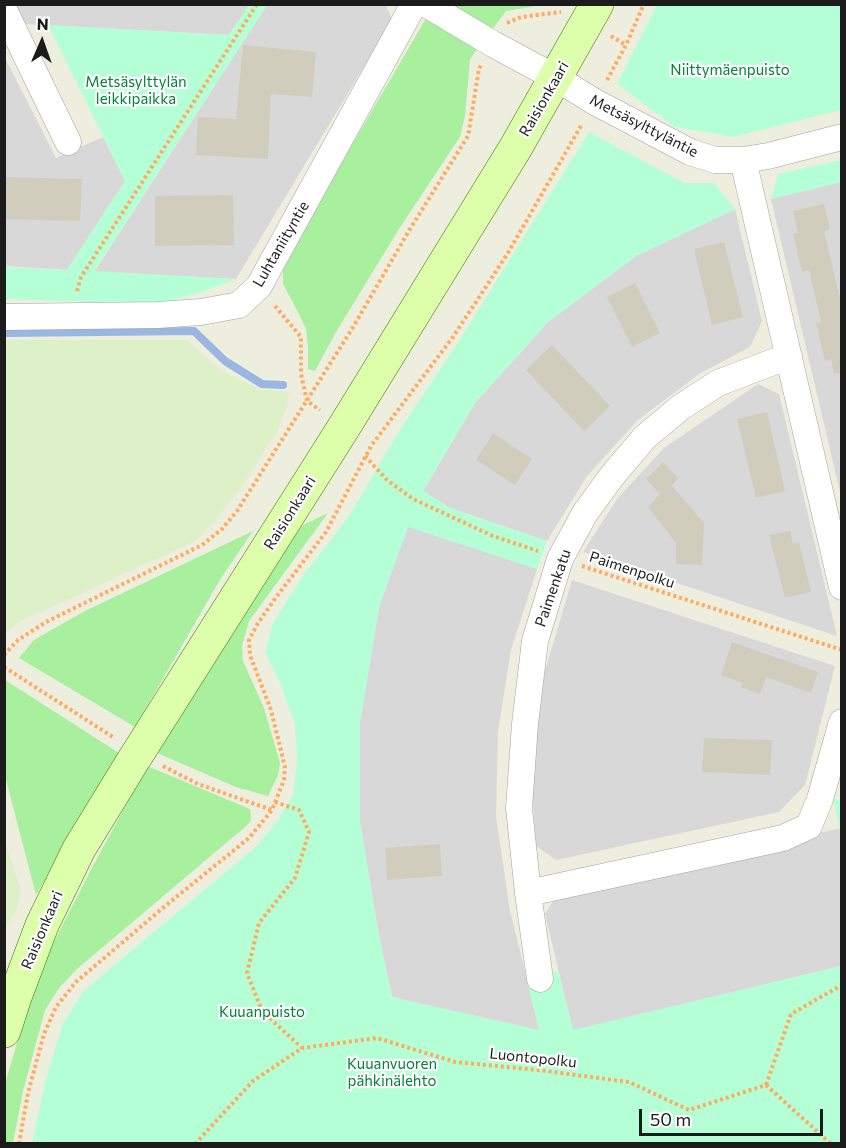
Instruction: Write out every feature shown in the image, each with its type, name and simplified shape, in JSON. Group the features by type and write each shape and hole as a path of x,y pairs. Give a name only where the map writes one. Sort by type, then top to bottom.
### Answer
{"main road":[{"name":"Raisionkaari","path":"4,1031 42,925 79,849 344,427 516,147 592,14"}],"street":[{"name":"Luhtaniityntie","path":"4,317 158,315 201,312 239,305 259,286 414,4"},
{"name":"Metsäsylttyläntie","path":"426,4 595,102 690,152 715,160 743,160 768,156 842,137"},
{"path":"4,10 68,142"},
{"path":"743,160 842,587"},
{"name":"Paimenkatu","path":"540,979 519,808 525,724 535,641 560,559 585,513 645,437 681,407 718,383 789,356"},
{"path":"528,893 783,838 809,826 820,799 842,722"}],"path":[{"path":"70,316 81,277 256,4"},
{"path":"19,1143 28,1093 44,1034 56,1007 76,982 249,838 272,810 284,780 285,767 271,710 250,655 249,640 258,623 326,532 365,456 453,337 508,253 595,102 626,45 644,4"},
{"path":"4,655 18,640 46,622 202,545 222,529 237,511 352,328 468,136 479,69 503,25 521,17 560,12 592,14 626,45"},
{"path":"259,286 301,338 301,374 307,401 344,427"},
{"name":"Paimenpolku","path":"365,456 387,480 413,499 493,536 842,650"},
{"path":"4,668 113,736"},
{"path":"163,766 198,784 272,810"},
{"path":"275,802 299,810 309,832 295,878 259,923 247,973 262,1011 302,1048"},
{"path":"831,1143 766,1085 791,1014 842,985"},
{"name":"Luontopolku","path":"195,1143 253,1081 302,1048 377,1038 455,1062 629,1082 689,1110 766,1085"}],"shaded area":[{"path":"12,5 249,5 229,35 23,24"},
{"path":"267,5 386,5 392,20 236,279 94,272"},
{"path":"4,56 56,158 103,137 125,181 67,270 5,266"},
{"path":"841,182 841,496 771,199"},
{"path":"735,209 762,321 750,347 699,374 638,420 587,476 547,541 450,508 423,491 475,403 548,322 636,256"},
{"path":"758,384 779,394 837,636 583,552 617,499 664,448"},
{"path":"408,526 537,569 511,650 498,731 496,816 510,911 540,1031 392,997 378,931 360,822 360,722 379,607"},
{"path":"572,580 835,666 805,785 779,812 556,860 536,846 531,773 545,671"},
{"path":"840,828 842,835 841,966 573,1031 545,914 557,895"}],"green space":[{"path":"437,4 543,5 506,11 470,59 465,116 460,137 399,229 315,371 308,369 306,329 283,284 283,263 431,10"},
{"name":"Metsäsylttylän leikkipaikka","path":"249,5 267,5 94,271 236,279 199,293 158,304 5,299 4,267 67,270 125,181 48,25 229,35"},
{"name":"Niittymäenpuisto","path":"657,5 841,5 841,110 734,137 675,127 617,84"},
{"name":"Kuuanpuisto","path":"589,132 685,183 714,183 735,209 636,256 548,322 475,403 423,491 450,508 547,541 537,569 408,527 379,607 360,722 360,822 378,931 392,997 539,1030 526,978 558,971 573,1030 841,966 841,1143 32,1144 45,1082 63,1023 82,993 257,846 278,820 293,795 297,760 295,724 279,680 265,653 273,623 302,577 349,516 396,436 462,336"},
{"path":"841,160 841,182 771,199 778,174"},
{"path":"5,340 187,340 219,369 260,390 289,391 287,407 277,432 239,490 196,541 19,622 5,634"},
{"path":"328,513 249,621 242,646 243,661 264,708 280,763 278,775 268,796 236,787 157,753 296,534 303,525"},
{"path":"253,531 221,578 135,727 19,658 34,640 83,612"},
{"path":"5,680 119,753 36,895 5,776"},
{"path":"147,766 250,809 251,821 77,969 59,988 45,1010 23,1091 13,1143 5,1144 5,1084 43,963"},
{"path":"833,798 841,800 841,835"},
{"path":"5,841 21,891 17,909 5,929"}],"building":[{"path":"243,45 316,52 312,97 271,94 268,159 196,155 198,117 236,119"},
{"path":"4,177 82,179 80,221 4,219"},
{"path":"233,195 234,245 155,246 155,196"},
{"path":"824,204 830,229 824,231 839,295 842,294 842,373 834,374 831,359 825,361 816,323 821,322 809,270 802,272 793,234 798,233 793,211"},
{"path":"724,242 743,317 712,325 694,249"},
{"path":"635,283 660,333 632,347 607,297"},
{"path":"552,345 610,406 584,431 526,370"},
{"path":"767,412 785,491 756,498 737,419"},
{"path":"493,433 532,459 515,485 476,460"},
{"path":"663,462 678,478 672,486 704,523 702,565 676,564 676,543 648,507 660,494 646,479"},
{"path":"790,531 793,544 799,542 811,592 785,598 769,535"},
{"path":"732,642 818,672 811,693 766,677 760,694 741,687 743,683 721,675"},
{"path":"704,738 772,740 770,775 702,772"},
{"path":"440,844 442,876 387,880 385,848"}],"waterway":[{"path":"4,333 194,331 225,361 262,384 283,385"}],"park label":[{"name":"Kuuanvuoren pähkinälehto","path":"392,1072"}]}
